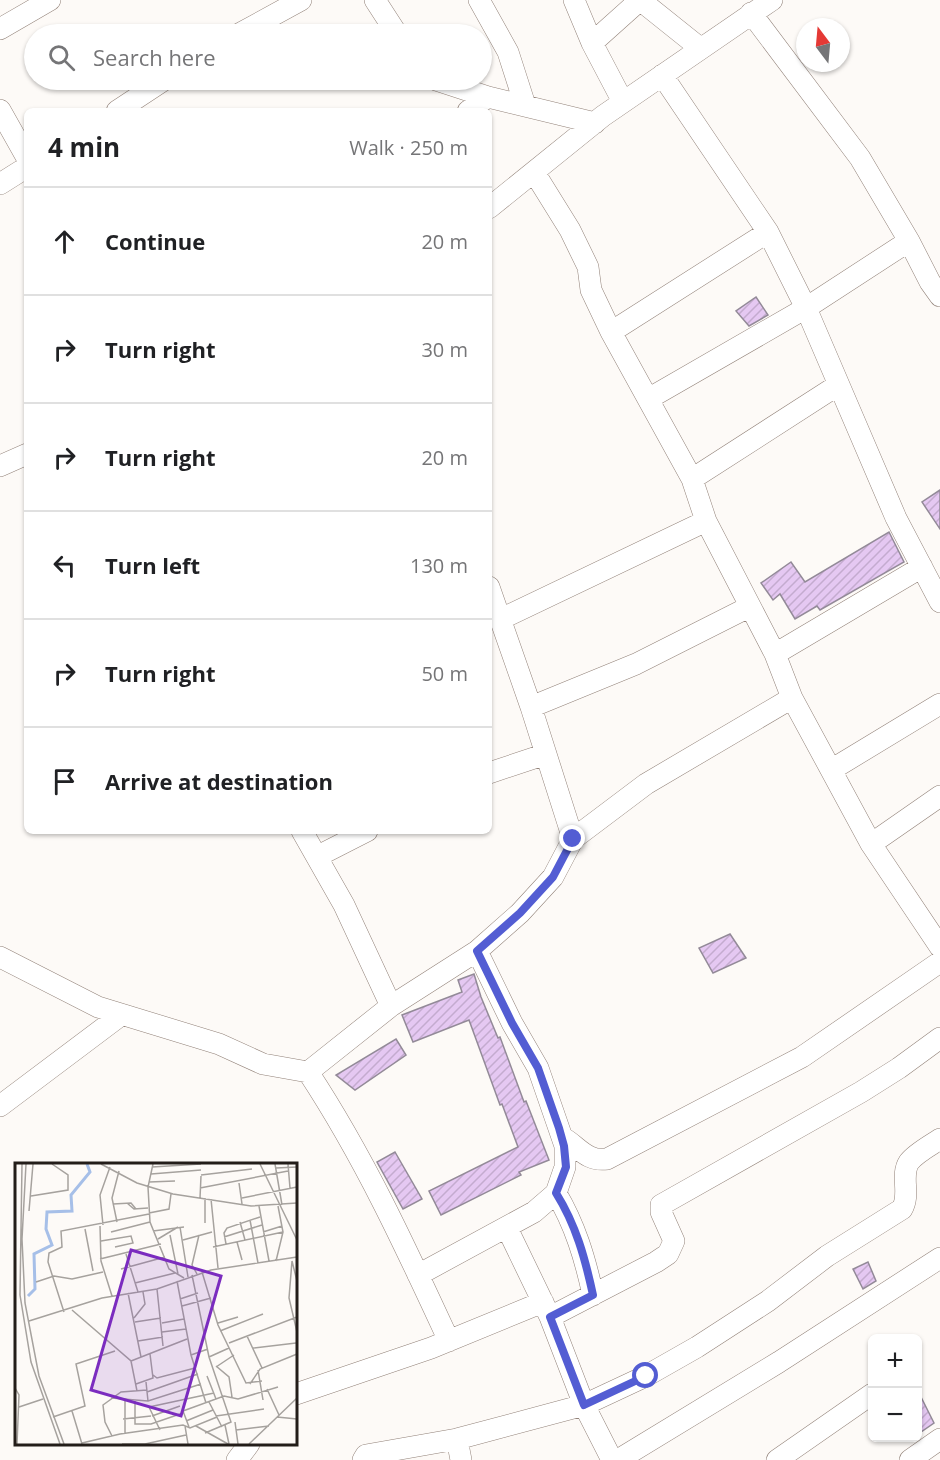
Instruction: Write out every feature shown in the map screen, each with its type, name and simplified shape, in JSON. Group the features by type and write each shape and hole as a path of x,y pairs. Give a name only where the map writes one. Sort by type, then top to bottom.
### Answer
{"street":[{"path":"0,28 50,0"},
{"path":"257,24 301,0"},
{"path":"375,0 391,24"},
{"path":"479,0 508,52 525,105"},
{"path":"574,0 592,43 623,102"},
{"path":"592,43 640,0 700,48"},
{"path":"492,206 623,102 772,0"},
{"path":"751,13 860,158 940,296"},
{"path":"662,75 768,232 806,308 896,518 940,602"},
{"path":"122,108 149,90"},
{"path":"467,90 595,123"},
{"path":"472,108 488,97"},
{"path":"0,110 24,153"},
{"path":"0,184 24,169"},
{"path":"534,172 570,230 588,267 591,290 610,332 692,479 706,520 775,654 792,698 871,844 940,947"},
{"path":"610,332 768,232"},
{"path":"648,399 806,308 909,242"},
{"path":"692,479 838,386"},
{"path":"0,466 24,455"},
{"path":"501,619 706,520"},
{"path":"775,654 922,567"},
{"path":"492,595 573,839"},
{"path":"531,707 636,664 749,607"},
{"path":"308,1072 391,1006 477,951 520,913 553,877 573,839 646,784 792,698"},
{"path":"831,770 940,705"},
{"path":"492,772 546,754"},
{"path":"871,844 940,796"},
{"path":"304,834 344,905 391,1006"},
{"path":"318,856 361,834"},
{"path":"418,1275 534,1212 556,1193 566,1167 562,1137 538,1068 512,1023 477,951"},
{"path":"0,957 98,1007 219,1044 263,1064 308,1072 336,1113 366,1167 449,1341"},
{"path":"562,1137 574,1143 592,1159 607,1159 802,1057 940,962"},
{"path":"0,1106 121,1015"},
{"path":"297,1394 449,1341 593,1295 656,1262 668,1254 674,1241 661,1212 661,1205 766,1144 816,1119 899,1068 940,1038"},
{"path":"363,1460 366,1455 457,1439 584,1405 646,1376 697,1347 768,1301 827,1256 902,1209 905,1203 905,1176 910,1160 940,1139"},
{"path":"556,1193 579,1239 593,1295"},
{"path":"507,1228 546,1310 584,1405 612,1460"},
{"path":"618,1460 779,1362 940,1258"},
{"path":"777,1460 868,1397"},
{"path":"457,1439 461,1460"},
{"path":"910,1460 940,1439"},
{"path":"237,1460 248,1445"}],"building":[{"path":"756,297 768,315 749,326 736,311"},
{"path":"940,490 940,529 922,502"},
{"path":"889,532 904,562 820,610 817,606 795,619 780,594 773,600 761,583 791,562 805,582"},
{"path":"730,934 746,958 713,973 699,948"},
{"path":"474,974 481,997 498,1038 500,1037 549,1160 519,1172 521,1175 441,1215 429,1191 518,1147 469,1020 413,1042 402,1015 462,992 458,980"},
{"path":"396,1039 406,1055 355,1090 336,1075"},
{"path":"395,1152 422,1199 403,1209 377,1162"},
{"path":"868,1262 876,1281 863,1289 853,1269"},
{"path":"922,1399 934,1423 922,1431"}],"route":[{"path":"573,839 553,877 520,913 477,951 512,1023 538,1068 564,1146 566,1167 556,1193 576,1231 585,1256 593,1295 550,1317 584,1405 646,1376"}]}
